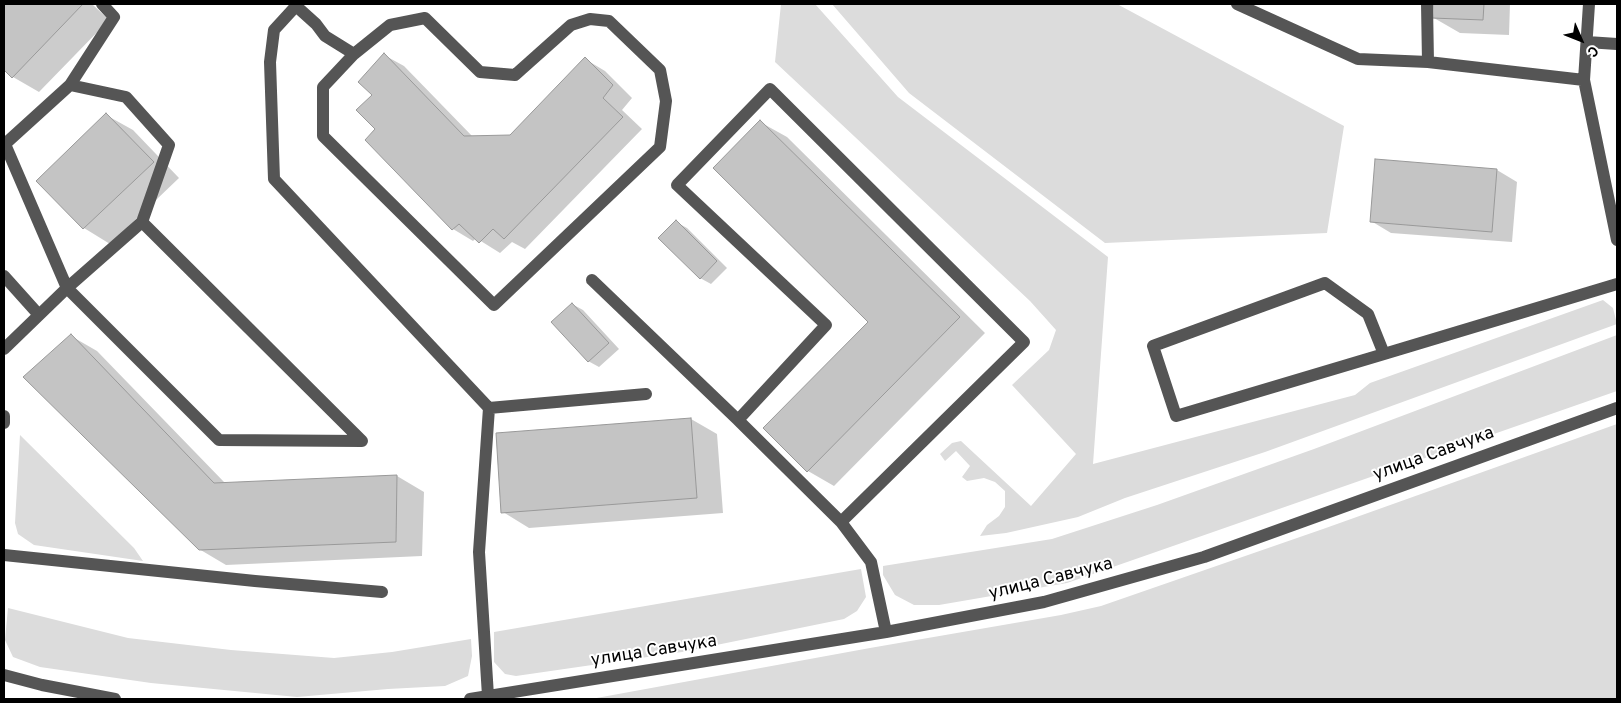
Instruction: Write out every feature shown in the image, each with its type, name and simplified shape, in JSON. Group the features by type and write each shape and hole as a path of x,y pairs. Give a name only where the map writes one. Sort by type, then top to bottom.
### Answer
{"street":[{"path":"102,4 114,18 70,84 4,143 68,288 219,440 362,441 142,222"},
{"path":"1237,4 1358,59 1428,62 1584,80"},
{"path":"1427,4 1428,62"},
{"path":"1589,4 1584,80 1613,198 1617,240"},
{"path":"354,54 325,36 316,24 296,6 274,30 270,62 274,179 488,408 479,552 488,696"},
{"path":"425,18 480,72 515,76 570,25 590,19 609,21 660,70 666,101 660,147 494,305 323,136 323,87 354,54 390,25 425,18"},
{"path":"1587,42 1617,44"},
{"path":"4,349 68,288 142,222 169,145 126,97 70,84"},
{"path":"738,420 826,325 677,185 770,89 1024,342 841,522"},
{"path":"4,276 39,315"},
{"path":"592,280 841,522 871,562 886,632"},
{"path":"1384,354 1368,314 1325,283 1153,346 1176,416 1384,354 1617,284"},
{"path":"488,408 646,394"},
{"name":"улица Савчука","path":"470,699 886,632 1044,602 1204,557 1617,408"},
{"path":"4,417 4,423"},
{"path":"4,555 255,582 382,592"},
{"path":"4,675 42,685 115,699"}],"shaded area":[{"path":"781,4 815,4 898,97 1108,257 1093,464 1355,395 1370,383 1603,300 1613,308 1617,324 1265,452 1125,498 1078,517 1006,533 980,536 987,525 999,516 1005,507 1005,491 995,482 984,478 967,481 962,477 970,466 956,451 945,461 940,454 952,443 961,441 1031,506 1076,454 1012,385 1049,350 1056,330 1030,301 775,62"},
{"path":"832,4 1117,4 1344,126 1327,233 1105,243 909,93"},
{"path":"1617,335 1617,391 1067,583 939,605 914,605 895,595 883,575 883,566 1052,539 1157,505 1314,449"},
{"path":"1617,424 1617,699 591,699 1061,615 1101,606"},
{"path":"20,435 134,548 143,561 34,545 18,534 15,523"},
{"path":"861,569 866,597 857,611 844,619 682,652 516,676 505,674 494,662 494,632"},
{"path":"8,608 128,638 231,650 334,658 392,652 471,639 472,656 468,676 445,686 297,697 151,683 40,667 13,657 5,640"}],"building":[{"path":"4,4 83,4 12,78 4,70"},
{"path":"1433,4 1484,4 1483,20 1432,18"},
{"path":"384,53 464,136 510,135 585,57 613,85 603,98 623,117 504,239 493,229 479,243 459,224 452,230 365,140 375,129 356,110 372,95 358,82"},
{"path":"106,113 154,162 83,229 36,181"},
{"path":"760,120 960,317 807,472 763,428 868,322 713,168"},
{"path":"1375,159 1497,169 1492,232 1370,222"},
{"path":"676,220 717,261 700,279 658,238"},
{"path":"572,303 609,343 588,362 551,322"},
{"path":"71,334 214,483 397,475 396,542 199,550 23,377"},
{"path":"691,418 697,498 501,513 496,433"}]}
